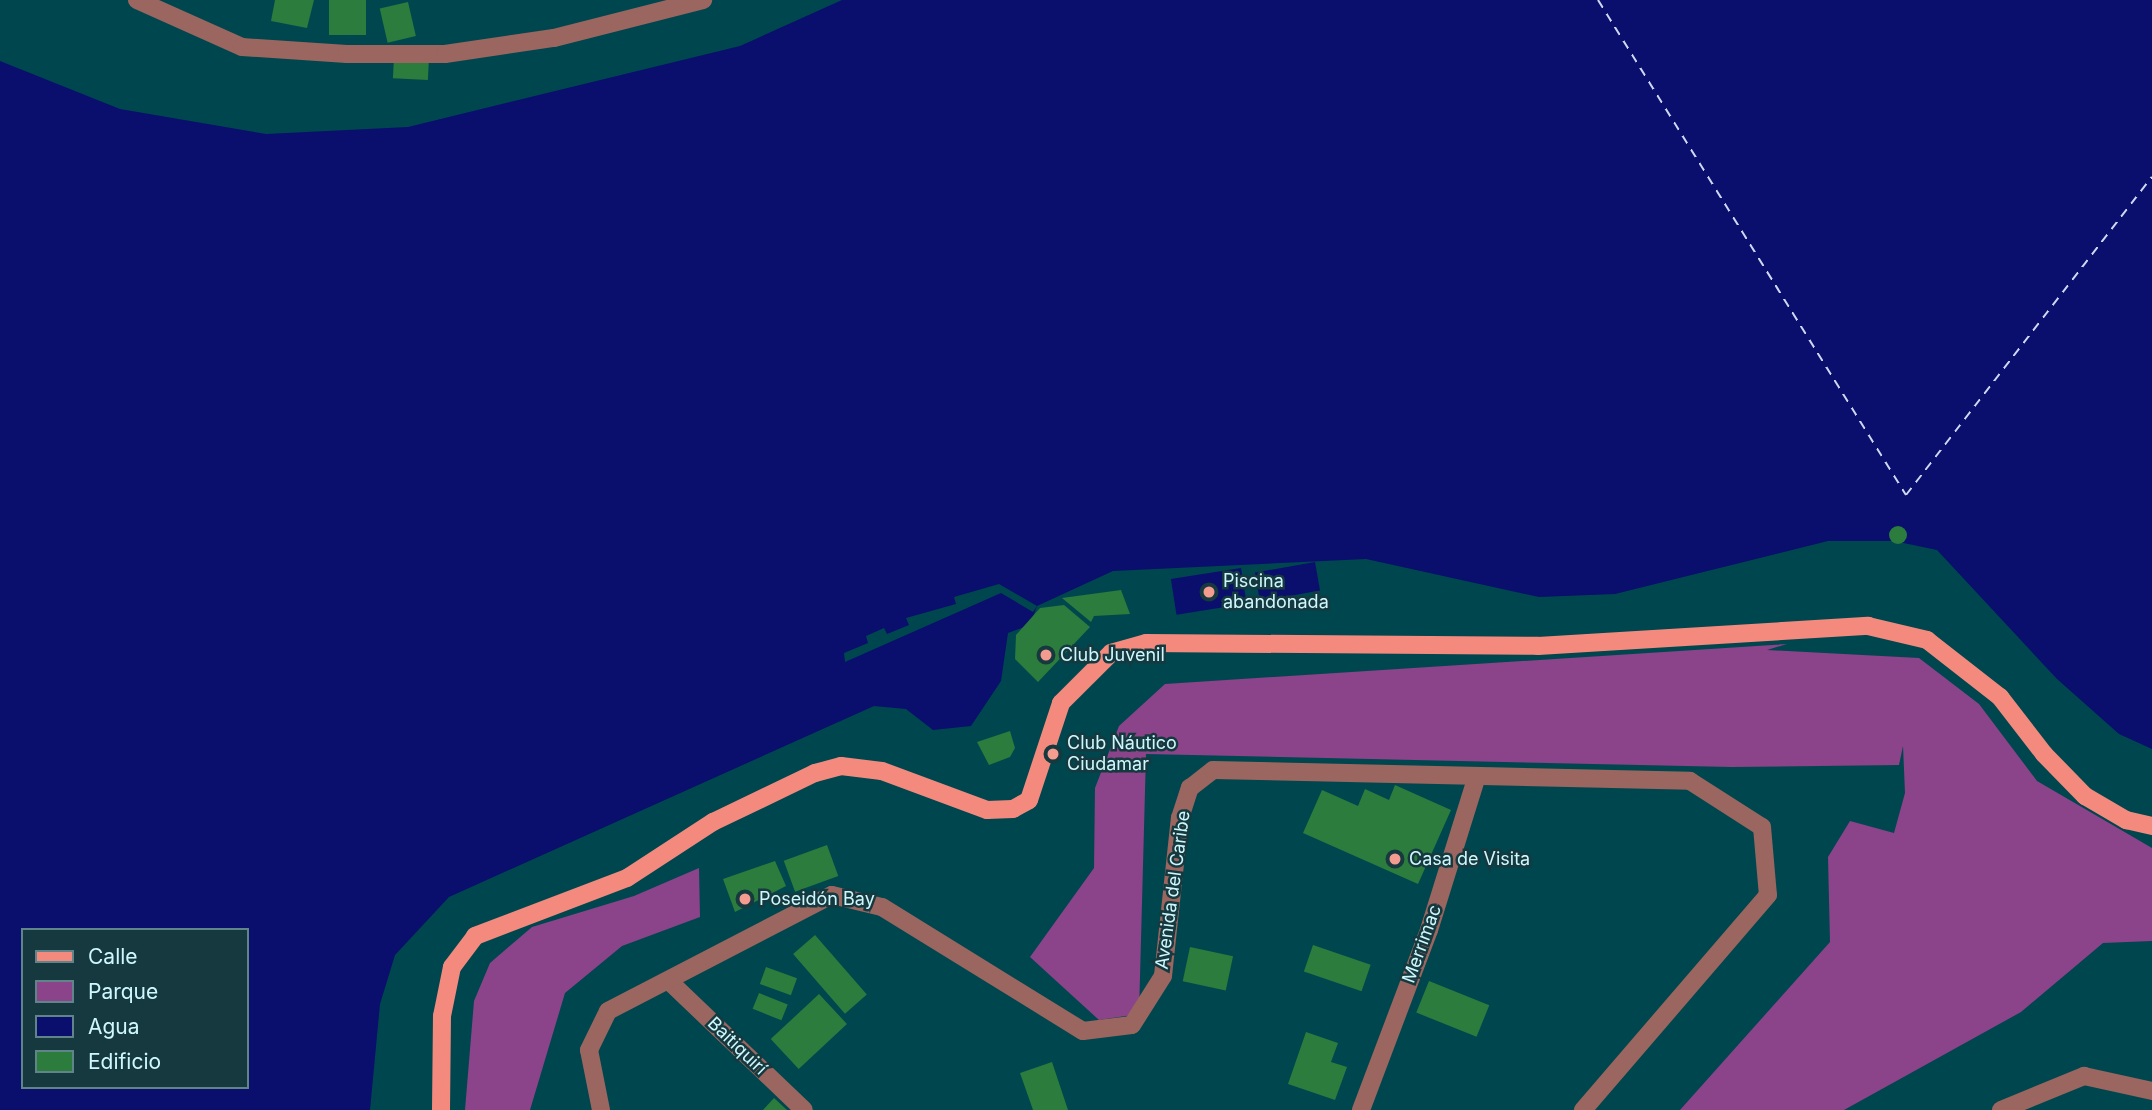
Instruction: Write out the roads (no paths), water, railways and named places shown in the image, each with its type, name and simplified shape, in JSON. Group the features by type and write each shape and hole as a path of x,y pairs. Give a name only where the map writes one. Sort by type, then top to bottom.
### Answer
{"main road":[{"path":"441,1110 442,1016 452,967 475,936 627,878 713,822 815,773 841,766 882,771 987,810 1013,810 1029,800 1062,703 1111,653 1146,643 1538,646 1868,626 1927,640 2000,697 2044,754 2085,796 2126,820 2152,825"}],"street":[{"path":"138,0 242,47 347,54 445,54 540,40 703,0"},
{"name":"Avenida del Caribe","path":"601,1110 589,1050 608,1011 670,982 832,895 882,907 1083,1031 1132,1025 1163,976 1180,818 1190,788 1213,770 1690,781 1762,827 1768,895 1583,1110"},
{"name":"Merrimac","path":"1361,1110 1429,930 1477,776"},
{"name":"Baitiquirí","path":"670,982 804,1110"},
{"path":"2001,1110 2084,1076 2152,1091"}],"water":[{"path":"842,0 2152,0 2152,749 2119,734 2057,679 1937,550 1894,541 1828,541 1615,594 1539,597 1366,559 1113,571 1037,606 1030,625 1008,633 1001,681 971,726 933,730 906,709 874,706 449,897 395,955 380,1004 370,1110 0,1110 0,61 120,109 266,134 408,127 740,46"},
{"name":"Piscina abandonada","path":"1315,562 1320,591 1260,601 1255,573"},
{"name":"Piscina abandonada","path":"1241,568 1247,604 1177,615 1171,579"}],"place":[{"name":"Piscina abandonada","path":"1209,592"},
{"name":"Club Juvenil","path":"1046,655"},
{"name":"Club Náutico Ciudamar","path":"1053,754"},
{"name":"Casa de Visita","path":"1395,859"},
{"name":"Poseidón Bay","path":"745,899"}]}
